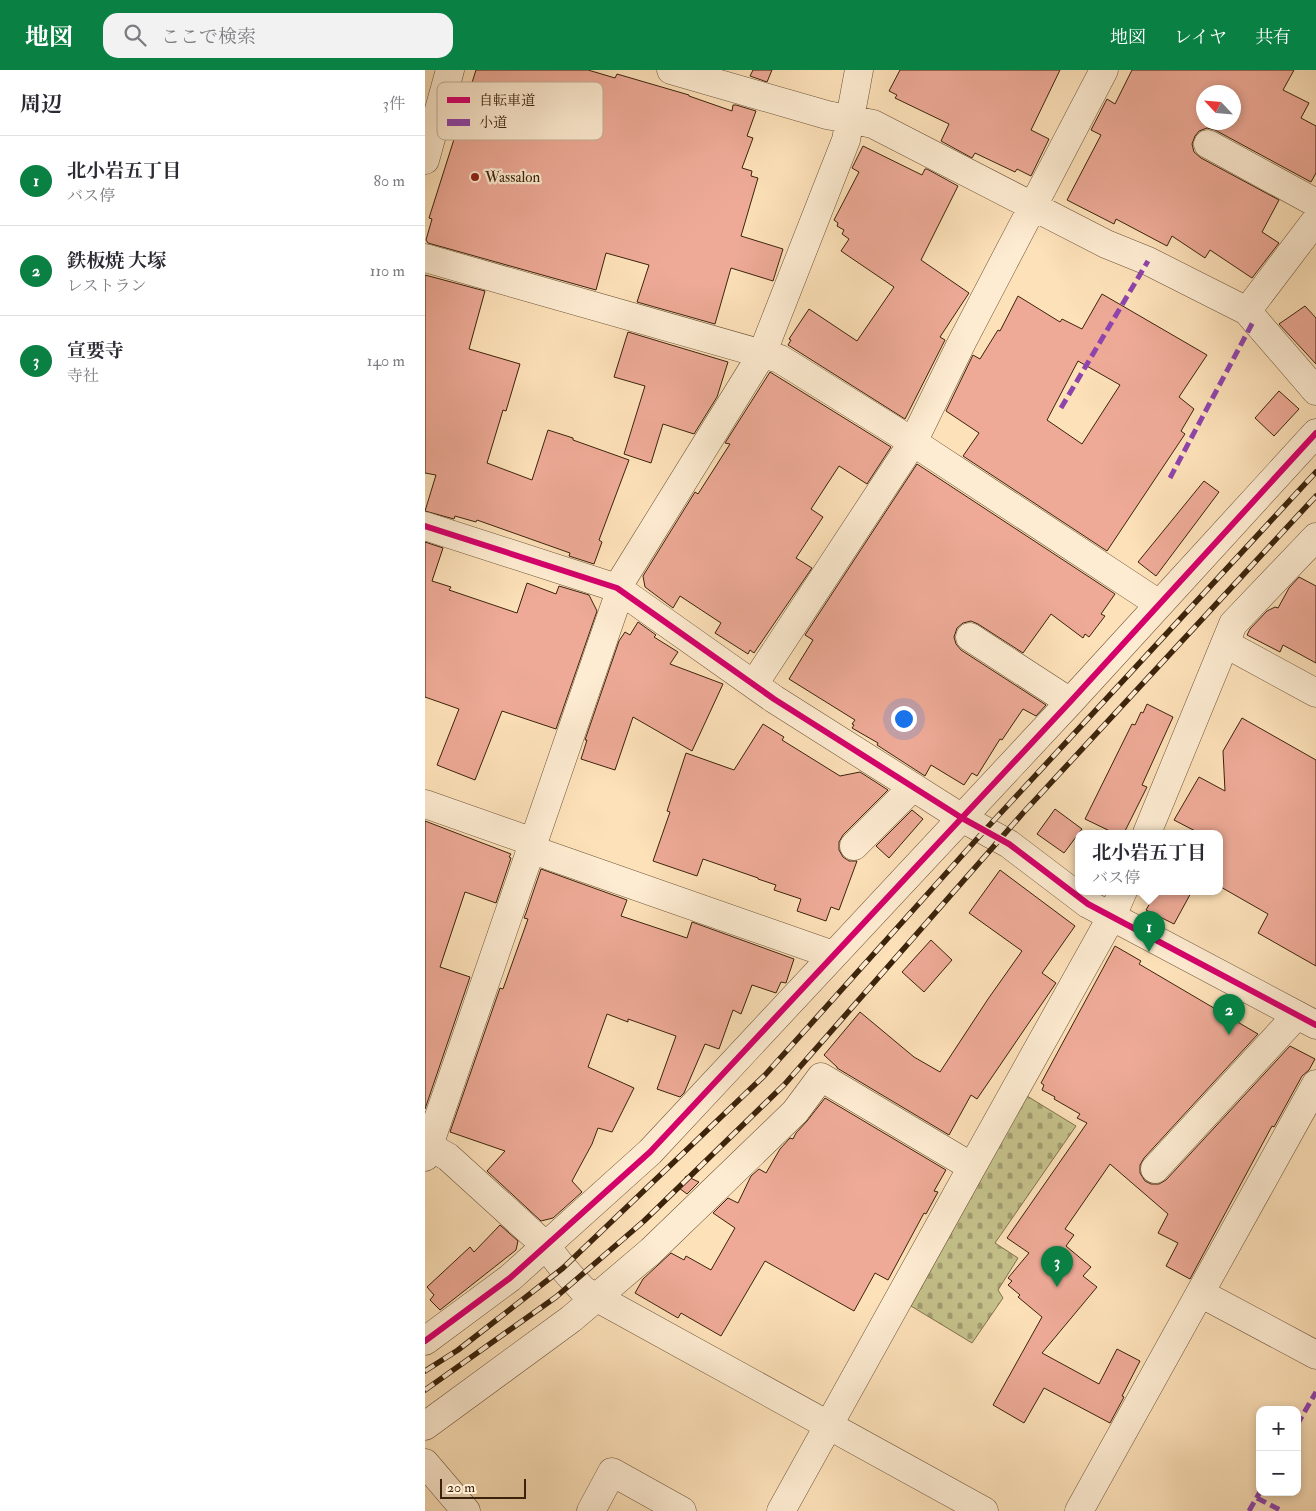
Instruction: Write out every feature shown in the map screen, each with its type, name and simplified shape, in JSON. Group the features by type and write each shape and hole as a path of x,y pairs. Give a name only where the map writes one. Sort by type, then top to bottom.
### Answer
{"street":[{"path":"671,70 827,115 873,124 1106,244 1148,261 1247,311 1316,390"},
{"path":"859,70 846,140 762,354 618,590 532,846 426,1149 448,1157 546,1246 583,1290 985,1511"},
{"path":"754,684 913,442 962,342 1105,70"},
{"path":"425,160 437,117"},
{"path":"1208,144 1316,203"},
{"path":"1247,311 1316,220"},
{"path":"425,258 780,359 913,442 1159,604"},
{"path":"425,1341 509,1278 650,1152 963,818 1316,432"},
{"path":"425,526 618,590 783,704 963,818 1009,844 1075,894"},
{"path":"1148,830 1233,624 1316,538"},
{"path":"970,637 1070,702"},
{"path":"1226,644 1316,693"},
{"path":"854,846 913,787"},
{"path":"425,804 532,846 833,955"},
{"path":"1076,895 1088,904 1306,1020 1155,1169"},
{"path":"781,1511 1112,916 1121,895"},
{"path":"425,1426 571,1319 651,1251 795,1112 821,1077 973,1167"},
{"path":"1079,1511 1316,1084"},
{"path":"1200,1293 1316,1355"},
{"path":"425,1463 466,1511"},
{"path":"591,1511 612,1472 682,1511"}],"green space":[{"path":"1027,1096 1076,1126 995,1243 1018,1258 998,1290 1003,1298 972,1343 911,1306"}],"building":[{"path":"476,70 588,70 615,78 617,74 689,95 732,111 733,105 736,105 756,111 747,136 753,138 742,168 752,171 751,176 758,178 741,236 783,249 773,281 731,268 715,324 637,302 649,265 606,253 596,290 428,243 426,240 432,219 429,218 454,140 603,140 603,82 472,82"},
{"path":"753,70 772,70 767,82 750,76"},
{"path":"900,70 1060,70 1031,130 1049,139 1031,176 1017,169 1015,172 975,153 972,158 941,141 949,124 895,98 897,95 889,91"},
{"path":"1132,70 1294,70 1283,90 1309,103 1301,118 1316,126 1316,173 1311,182 1215,130 1241,130 1241,85 1196,85 1196,130 1202,130 1195,136 1192,144 1194,152 1201,158 1279,200 1262,232 1279,243 1252,278 1210,250 1205,258 1172,236 1167,246 1116,219 1114,224 1067,200 1101,135 1091,130 1107,99 1115,104"},
{"path":"863,146 922,175 925,169 927,169 958,186 921,260 969,293 940,337 945,340 905,419 788,345 791,340 789,339 809,309 857,341 894,287 841,251 849,239 842,234 844,230 837,226 838,223 834,220 859,172 852,168"},
{"path":"425,275 485,291 469,349 520,364 506,411 503,410 487,463 532,480 548,430 629,460 599,540 602,542 594,564 569,556 570,553 477,520 476,522 455,516 454,519 425,511 436,475 425,473"},
{"path":"1102,294 1207,355 1179,397 1194,409 1181,431 1185,434 1107,551 963,456 979,433 946,411 973,355 980,359 998,330 1000,331 1018,296 1060,322 1062,319 1082,329","holes":["1078,361 1120,385 1082,444 1047,420"]},
{"path":"1305,306 1316,318 1316,364 1279,324"},
{"path":"628,332 728,362 717,397 694,434 663,424 651,463 624,454 645,386 614,377"},
{"path":"770,372 891,447 867,484 839,466 811,509 823,517 796,558 812,568 754,653 750,650 748,654 715,633 721,623 680,596 673,608 645,587 643,576 695,492 698,494 730,444 725,443"},
{"path":"1279,391 1299,409 1274,436 1255,418"},
{"path":"917,464 1115,594 1101,614 1105,616 1089,637 1085,634 1083,638 1051,614 1023,653 971,621 963,623 957,628 954,637 956,644 961,650 1046,705 1036,716 1023,709 1002,740 1000,739 977,776 972,773 964,785 931,765 925,776 877,745 878,743 852,728 855,720 789,679 813,640 805,635"},
{"path":"1204,481 1219,492 1156,576 1138,562"},
{"path":"425,542 443,548 432,581 451,587 449,590 517,613 527,583 556,594 559,586 589,595 597,611 556,729 502,711 475,780 437,765 459,709 425,697"},
{"path":"1299,577 1316,586 1316,663 1283,645 1280,652 1247,635 1250,629 1267,611 1275,607 1278,608 1289,588"},
{"path":"638,622 656,635 654,637 678,652 670,664 723,684 692,751 633,717 615,770 581,759 587,740 585,740 619,641 625,632 630,635"},
{"path":"1147,704 1173,717 1142,785 1147,787 1126,830 1108,830 1085,819 1132,724 1135,725 1141,712 1143,713"},
{"path":"1242,718 1316,760 1316,966 1258,933 1268,914 1223,888 1223,830 1193,830 1174,820 1199,777 1225,791 1223,751"},
{"path":"763,724 784,737 782,740 840,776 860,772 888,790 843,835 839,842 839,850 843,857 849,861 857,861 839,910 831,907 826,921 797,911 801,899 774,890 776,885 758,878 703,859 697,876 653,861 670,812 667,811 686,753 734,770"},
{"path":"1055,809 1082,829 1075,830 1075,838 1064,853 1037,834"},
{"path":"912,810 923,819 889,858 876,846"},
{"path":"425,821 511,854 509,857 511,858 496,903 465,892 440,967 470,977 425,1109"},
{"path":"541,869 627,900 621,916 687,938 692,922 794,959 786,983 781,982 776,993 752,985 741,1014 733,1010 719,1049 705,1044 684,1093 680,1097 657,1089 676,1036 628,1019 628,1022 607,1014 588,1067 634,1088 612,1132 598,1128 592,1144 572,1181 582,1192 553,1218 541,1221 487,1171 505,1151 450,1132 500,988 503,989 528,919 524,918"},
{"path":"1000,870 1075,926 1042,973 1056,983 977,1099 971,1095 949,1135 837,1068 824,1055 860,1012 914,1057 940,1072 1022,951 969,913"},
{"path":"1155,895 1190,895 1174,924 1146,910"},
{"path":"931,940 952,960 924,992 902,972"},
{"path":"1115,946 1141,961 1139,964 1258,1034 1144,1158 1140,1165 1140,1173 1145,1181 1151,1184 1159,1184 1166,1180 1290,1046 1315,1059 1309,1070 1302,1076 1274,1127 1272,1126 1190,1279 1166,1266 1178,1243 1158,1233 1168,1214 1110,1164 1065,1229 1074,1235 1066,1246 1091,1267 1083,1276 1097,1287 1042,1353 1099,1384 1117,1349 1140,1361 1110,1423 1044,1388 1024,1423 993,1405 1042,1317 1018,1297 1020,1295 1008,1285 1012,1281 1008,1278 1029,1253 1007,1238 1087,1123 1077,1118 1080,1114 1042,1090 1044,1085 1041,1083"},
{"path":"825,1098 946,1170 934,1191 938,1192 926,1214 924,1213 888,1280 875,1273 854,1311 765,1261 721,1336 681,1313 678,1318 635,1293 643,1279 671,1253 684,1260 686,1256 711,1270 735,1228 713,1213 728,1198 738,1203 751,1176 759,1169 766,1173 780,1149 790,1138 793,1139"},
{"path":"686,1176 699,1182 687,1194 679,1188"},
{"path":"500,1225 518,1241 516,1250 440,1310 430,1300 434,1295 427,1287 470,1247 474,1252"}],"railway":[{"path":"425,1371 458,1350 563,1268 765,1075 985,830 1316,472"},
{"path":"425,1390 556,1297 644,1221 784,1085 1023,813 1316,496"}],"marked path":[{"path":"1061,408 1148,261"},
{"path":"1170,478 1254,320"},
{"path":"1301,1418 1316,1392"},
{"path":"1249,1511 1258,1496"},
{"path":"1257,1498 1282,1511"}],"cycle path":[{"path":"425,1341 510,1278 650,1152 1070,702 1316,433"},
{"path":"425,526 617,588 774,699 962,818 1009,844 1075,894"},
{"path":"1076,895 1088,904 1316,1025"}],"place":[{"name":"Wassalon","path":"475,177"},
{"name":"北小岩五丁目","path":"1149,952"},
{"name":"鉄板焼 大塚","path":"1229,1035"},
{"name":"宣要寺","path":"1057,1287"}]}
